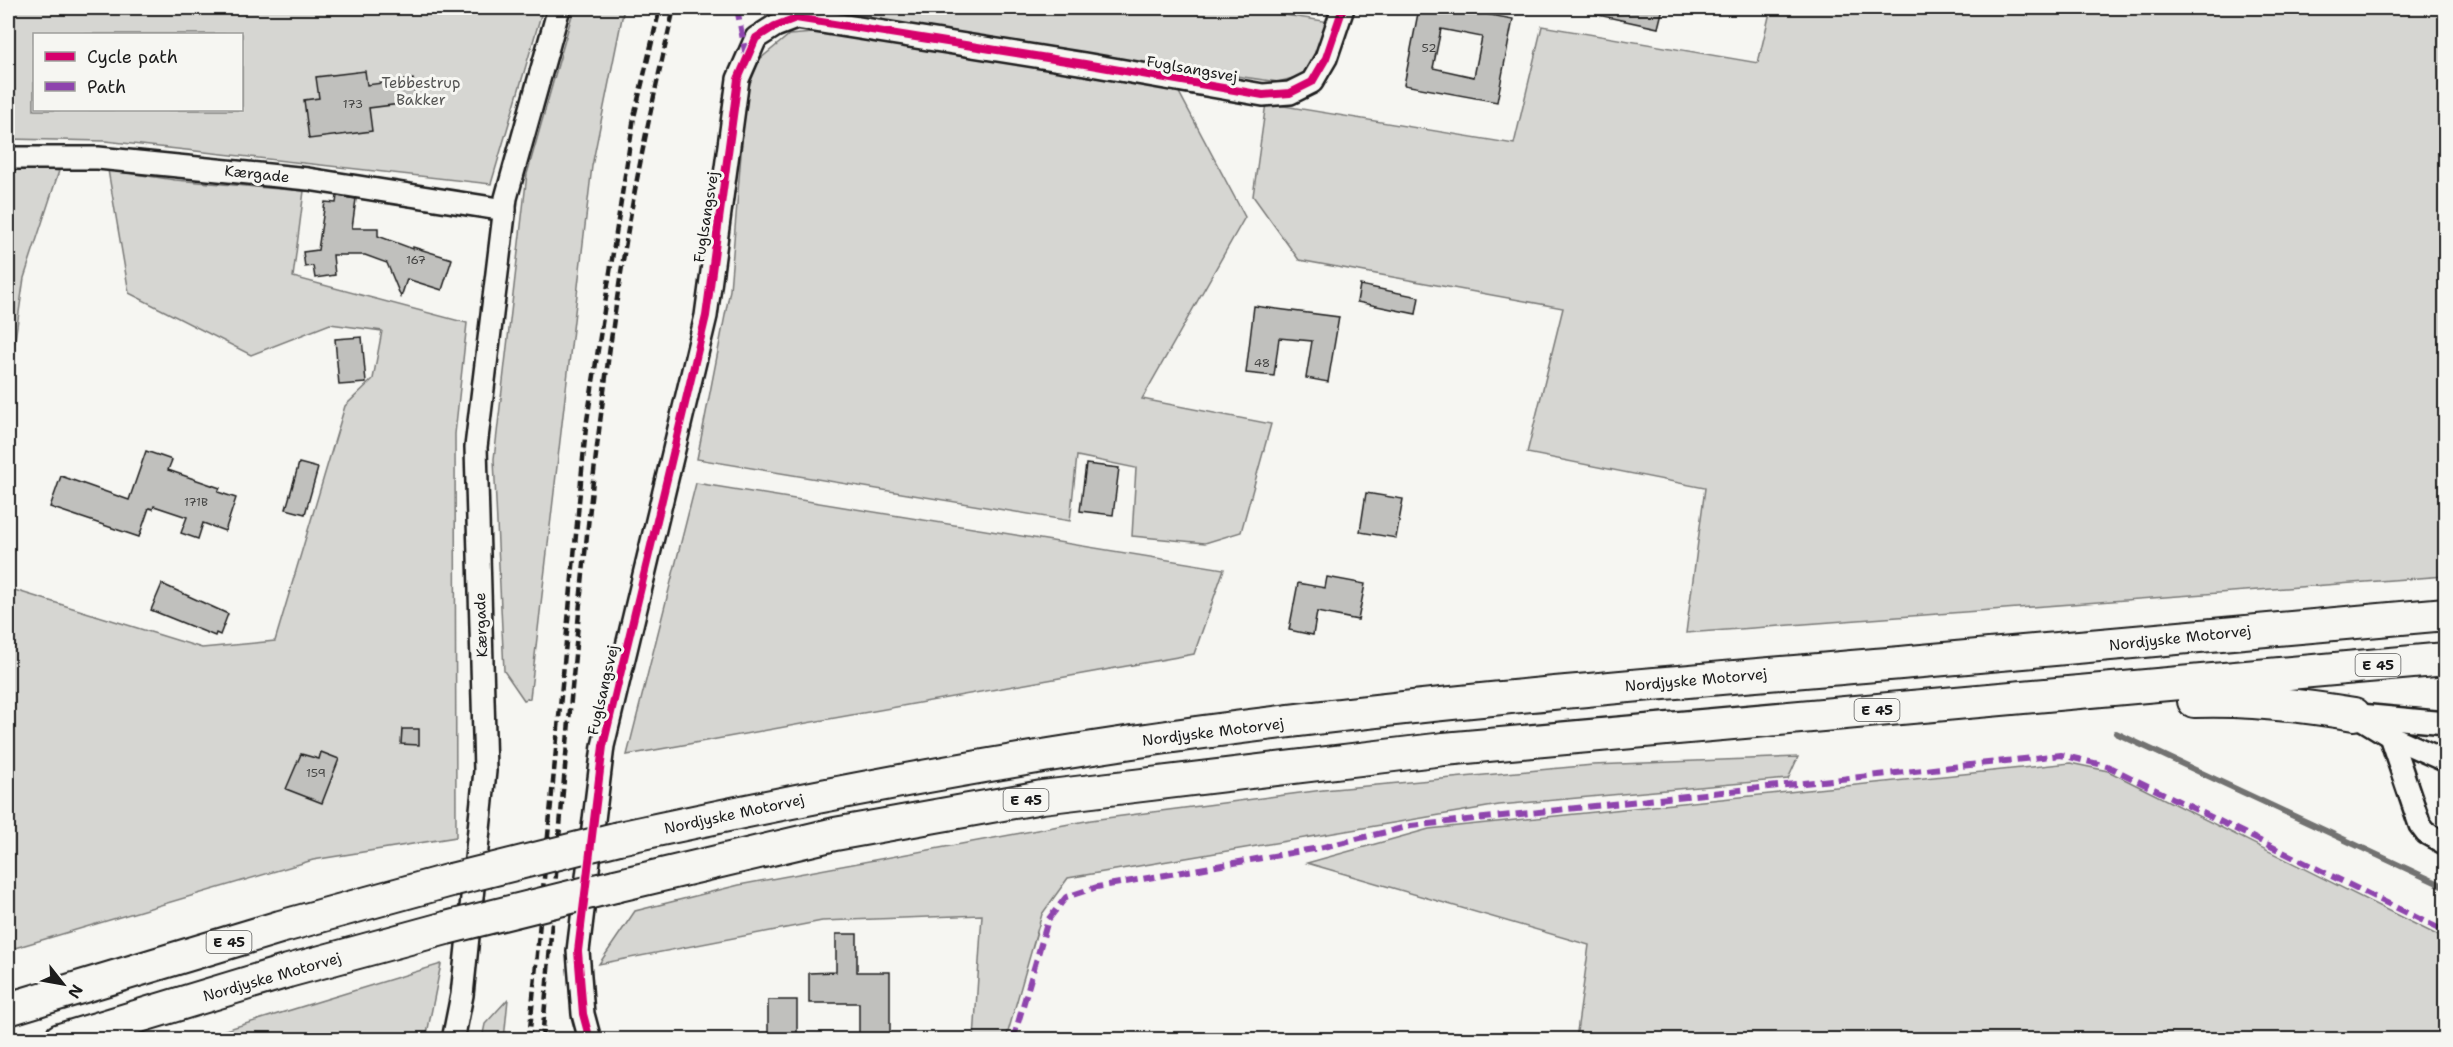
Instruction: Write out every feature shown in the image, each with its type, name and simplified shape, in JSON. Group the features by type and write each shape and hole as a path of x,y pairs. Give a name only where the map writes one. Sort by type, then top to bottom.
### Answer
{"highway":[{"path":"2248,631 2445,604"},
{"name":"Nordjyske Motorvej","path":"8,1009 269,930 451,880 619,838 757,808 985,765 1176,736 1572,690 2116,645 2445,614"},
{"name":"Nordjyske Motorvej","path":"60,1040 277,975 446,928 615,886 835,834 1042,797 1444,749 2445,659"},
{"path":"1444,749 1933,723 2183,702 2294,704 2354,714"}],"street":[{"name":"Kærgade","path":"453,1040 462,995 485,771 476,447 505,210 559,8"},
{"name":"Fuglsangsvej","path":"590,1040 583,1014 578,951 603,746 706,316 738,79 756,38 775,26 796,18 1263,95 1290,93 1312,82 1326,58 1343,8"},
{"name":"Kærgade","path":"8,158 98,158 308,179 505,210"},
{"path":"2354,714 2445,723"},
{"path":"2354,714 2390,736 2445,761"},
{"path":"2390,736 2420,825 2426,833 2445,844"}],"green space":[{"name":"Tebbestrup Bakker","path":"8,8 543,8 491,184 105,141 8,139"},
{"path":"574,8 624,8 592,166 530,698 524,700 504,671 494,459 527,174"},
{"path":"760,8 1241,8 1330,22 1324,49 1308,74 1278,82"},
{"path":"1771,8 2445,8 2445,576 1686,633 1705,488 1527,453 1563,308 1299,260 1253,196 1266,103 1514,144 1542,26 1758,63"},
{"path":"838,31 1174,83 1245,217 1142,399 1271,424 1241,532 1205,543 1132,536 1136,468 1077,456 1070,521 697,459 730,290 746,93 760,59 789,35"},
{"path":"8,165 59,171 24,278 10,374 8,374"},
{"path":"108,170 175,180 304,191 293,277 467,323 455,434 456,837 313,860 8,950 8,588 202,648 275,641 345,406 373,379 382,331 330,324 251,355 129,293"},
{"path":"696,483 1224,569 1194,654 627,755"},
{"path":"1798,757 1788,779 1499,805 1068,878 1042,914 1006,1039 974,1039 982,915 822,921 599,964 635,911 739,885 1091,820 1323,790 1593,765"},
{"path":"2070,763 2108,771 2445,939 2445,1039 1576,1039 1589,945 1307,863 1429,829"},
{"path":"441,964 426,1039 196,1039"},
{"path":"508,999 504,1039 482,1039 485,1024"}],"building":[{"path":"1419,8 1452,8 1513,19 1497,102 1404,85","holes":["1441,29 1482,37 1474,77 1433,68"]},
{"path":"1599,8 1663,8 1658,28 1598,15"},
{"path":"365,71 367,85 413,79 416,102 369,108 372,131 309,139 304,100 319,98 316,77"},
{"path":"337,196 356,199 352,228 378,228 378,236 413,249 413,247 452,259 442,290 407,279 401,297 387,263 365,255 333,255 335,275 315,278 313,266 305,267 303,252 318,250 325,202 336,203"},
{"path":"1360,285 1419,297 1416,314 1357,302"},
{"path":"1254,306 1339,317 1328,382 1306,378 1312,341 1279,338 1274,376 1246,373"},
{"path":"362,337 366,383 339,385 335,339"},
{"path":"146,451 172,460 168,470 220,488 218,492 236,498 225,531 203,523 198,539 181,533 187,517 154,506 153,509 149,508 139,537 50,507 61,476 129,500"},
{"path":"299,463 318,468 305,514 286,509"},
{"path":"1086,464 1119,468 1113,515 1080,511"},
{"path":"1366,493 1403,499 1396,538 1360,532"},
{"path":"1327,577 1365,584 1358,620 1317,612 1313,635 1289,630 1298,583 1325,588"},
{"path":"162,584 228,614 220,635 216,633 215,636 151,610"},
{"path":"402,729 419,729 419,745 401,744"},
{"path":"321,752 339,759 322,803 286,789 301,754 319,759"},
{"path":"836,934 857,934 857,972 890,972 890,1040 859,1040 859,1003 809,1003 809,973 836,972"},
{"path":"768,1000 797,1000 797,1040 768,1040"}],"waterway":[{"path":"2116,733 2446,887"}],"railway":[{"path":"529,1040 586,427 634,117 660,8"},
{"path":"542,1040 576,646 609,351 629,223 674,8"}],"marked path":[{"path":"737,8 746,56"},
{"path":"1013,1040 1048,920 1066,897 1097,887 1319,848 1411,826 2061,755 2107,766 2446,932"}],"cycle path":[{"path":"590,1040 583,1014 578,951 603,746 706,316 738,79 756,38 775,26 796,18 1263,95 1290,93 1312,82 1326,58 1343,8"}]}
